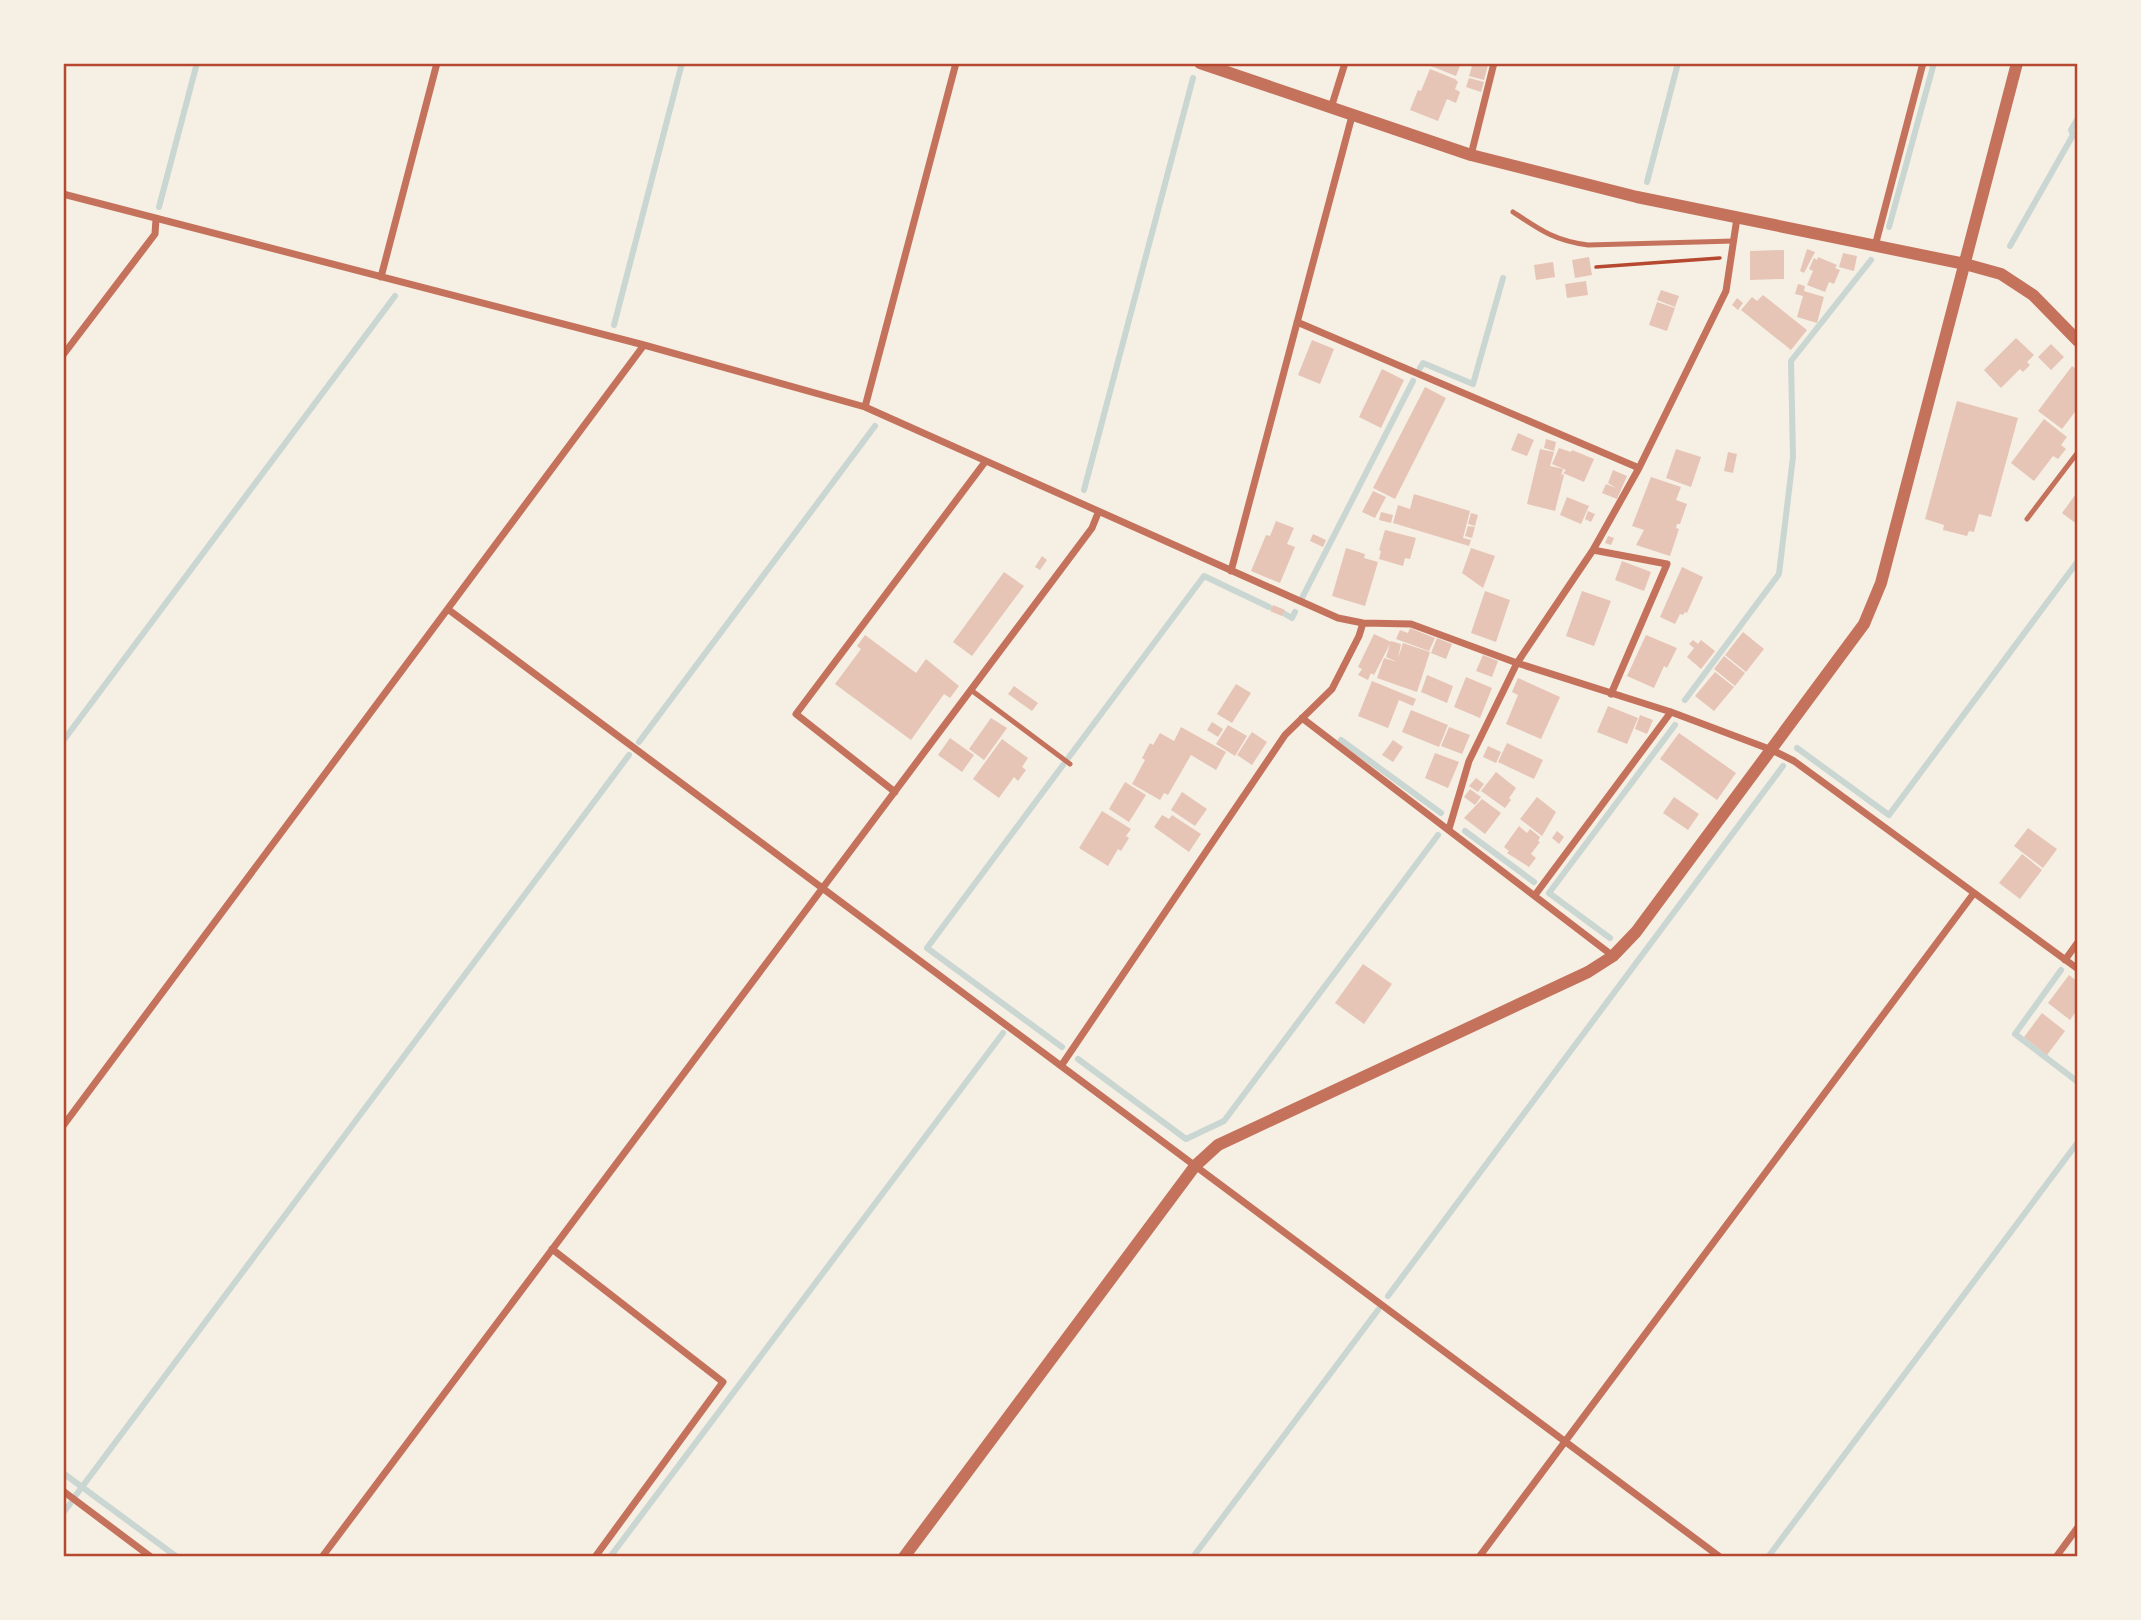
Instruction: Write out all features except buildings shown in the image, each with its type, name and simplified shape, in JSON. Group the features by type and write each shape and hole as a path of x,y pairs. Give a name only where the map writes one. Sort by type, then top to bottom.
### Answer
{"street":[{"path":"381,277 437,63"},
{"path":"865,407 956,63"},
{"path":"1200,63 1471,155 1637,197 1965,264 2001,274 2033,295 2078,341"},
{"path":"1331,108 1345,63"},
{"path":"1471,155 1494,63"},
{"path":"1875,246 1923,63"},
{"path":"904,1557 1195,1166 1217,1145 1588,972 1613,956 1636,932 1772,750 1864,624 1881,583 2017,63"},
{"path":"1231,571 1352,116"},
{"path":"63,194 644,345 865,407 1338,618 1363,623 1412,624 1517,663 1671,712 1772,750 1794,761 2078,969"},
{"path":"1449,830 1469,761 1517,663 1592,550 1639,468 1726,291 1737,218"},
{"path":"63,355 155,234 156,219"},
{"path":"1297,322 1639,468"},
{"path":"63,1126 644,345"},
{"path":"895,792 796,714 985,462"},
{"path":"322,1557 971,690 1092,527 1098,513"},
{"path":"1592,550 1667,564 1611,694"},
{"path":"449,610 1720,1557"},
{"path":"1061,1066 1285,735 1332,689 1363,623"},
{"path":"1535,895 1671,712"},
{"path":"1302,718 1613,956"},
{"path":"1479,1557 1974,893"},
{"path":"2065,960 2078,942"},
{"path":"552,1250 723,1382 595,1557"},
{"path":"63,1491 151,1557"},
{"path":"2056,1557 2078,1527"}],"lane":[{"path":"1513,212 1547,235 1565,242 1588,245 1734,241"},
{"path":"2027,519 2078,452"},
{"path":"971,690 1070,764"}],"path":[{"path":"1596,267 1732,257"}],"waterway":[{"path":"159,207 197,63"},
{"path":"614,325 682,63"},
{"path":"1647,182 1678,63"},
{"path":"1889,227 1934,63"},
{"path":"1084,490 1193,78"},
{"path":"2010,246 2073,135 2071,130 2078,118"},
{"path":"1685,700 1779,574 1793,457 1791,361 1871,260"},
{"path":"1420,368 1423,363 1473,384 1503,278"},
{"path":"63,741 395,296"},
{"path":"1302,598 1413,381"},
{"path":"639,742 875,426"},
{"path":"1797,748 1889,815 2078,561"},
{"path":"1069,757 1204,576 1269,607"},
{"path":"1285,614 1292,618 1295,612"},
{"path":"1549,893 1675,725"},
{"path":"1341,740 1441,813"},
{"path":"76,1495 629,755"},
{"path":"1062,1047 927,948 1063,765"},
{"path":"1388,1296 1783,766"},
{"path":"1465,831 1534,882"},
{"path":"1078,1059 1186,1139 1224,1121 1438,835"},
{"path":"1549,893 1610,938"},
{"path":"2061,970 2015,1034 2078,1082"},
{"path":"610,1557 1003,1033"},
{"path":"1768,1557 2078,1142"},
{"path":"1193,1557 1378,1310"},
{"path":"63,1473 177,1557"},
{"path":"63,1513 70,1504"}]}
